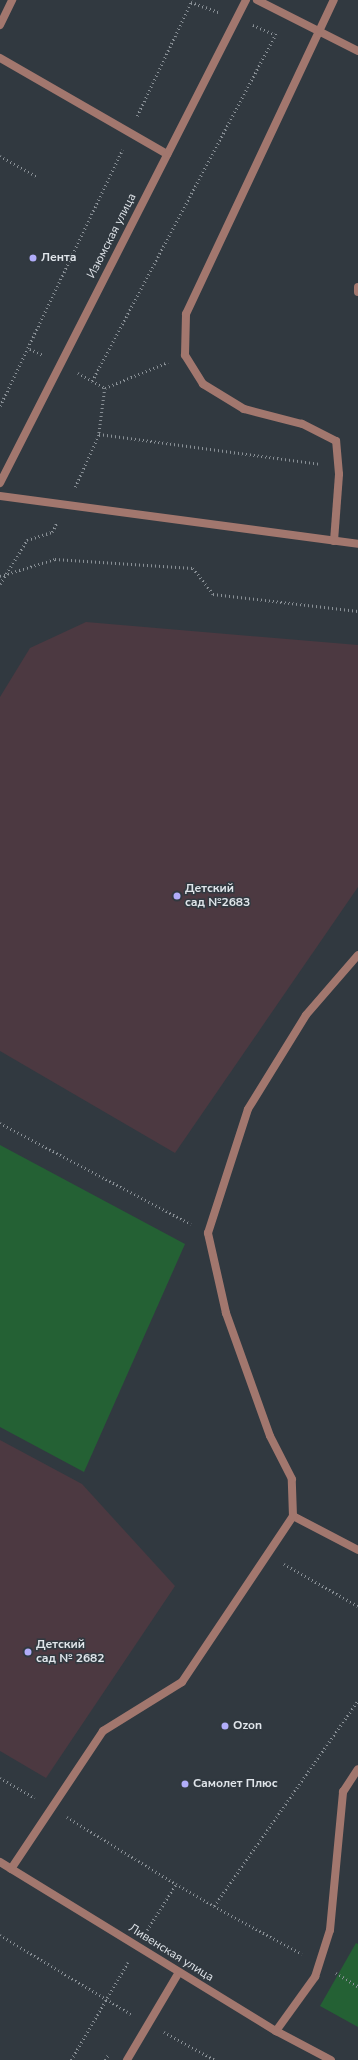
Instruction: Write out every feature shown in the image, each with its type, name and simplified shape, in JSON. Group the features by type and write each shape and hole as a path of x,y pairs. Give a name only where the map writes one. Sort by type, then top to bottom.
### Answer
{"street":[{"path":"0,25 12,0"},
{"name":"Изюмская улица","path":"0,484 246,0"},
{"path":"257,0 358,51"},
{"path":"334,0 186,314 185,355 203,384 244,409 302,424 336,441 338,466 334,541"},
{"path":"0,58 167,154"},
{"path":"358,287 358,292"},
{"path":"0,496 358,544"},
{"path":"11,1869 103,1731 182,1682 269,1556 294,1516 292,1479 270,1436 226,1313 208,1233 248,1109 306,1014 358,955"},
{"path":"294,1516 358,1550"},
{"path":"276,2031 315,1977 330,1930 343,1792 358,1769"},
{"name":"Ливенская улица","path":"0,1862 276,2031 331,2060"},
{"path":"127,2060 179,1972"}],"path":[{"path":"0,406 30,349 192,0"},
{"path":"92,381 286,15"},
{"path":"0,156 38,177"},
{"path":"30,349 105,388"},
{"path":"105,388 185,355"},
{"path":"0,584 27,540 52,532 99,434 105,388"},
{"path":"99,434 338,466"},
{"path":"3,578 55,559 193,568 213,594 358,611"},
{"path":"0,1123 208,1233"},
{"path":"269,1556 358,1606"},
{"path":"214,1906 358,1700"},
{"path":"0,1778 52,1807 176,1884 358,1986"},
{"path":"70,2060 176,1884"},
{"path":"0,1935 132,2015 215,2060"},
{"path":"128,2021 132,2015"},
{"path":"105,2060 112,2047"}],"shaded area":[{"name":"Детский сад №2683","path":"86,622 358,645 358,887 175,1153 0,1051 0,697 30,648"},
{"path":"0,1440 82,1484 175,1586 46,1778 0,1751"}],"green space":[{"path":"0,1145 185,1244 84,1472 0,1427"},
{"path":"356,1943 358,1944 358,2027 320,2006"}],"place":[{"name":"Лента","path":"33,258"},
{"name":"Детский сад №2683","path":"177,896"},
{"name":"Детский сад № 2682","path":"28,1652"},
{"name":"Ozon","path":"225,1726"},
{"name":"Самолет Плюс","path":"185,1784"}]}
